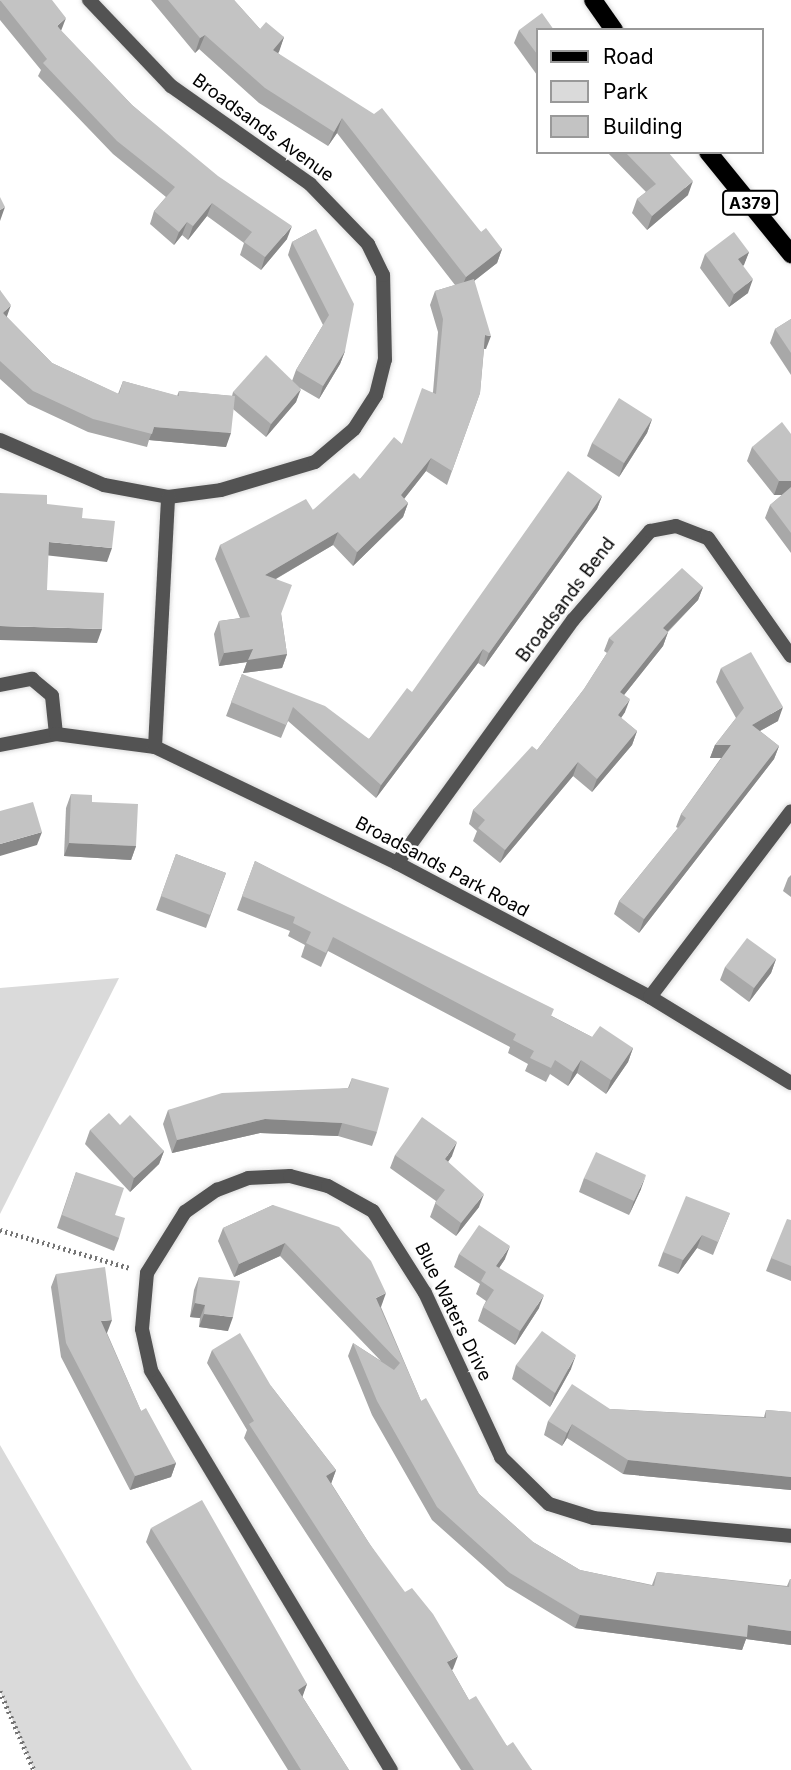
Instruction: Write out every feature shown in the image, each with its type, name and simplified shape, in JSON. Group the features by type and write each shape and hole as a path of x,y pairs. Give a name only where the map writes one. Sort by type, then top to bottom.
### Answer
{"main road":[{"path":"593,0 613,28"},
{"name":"A379","path":"710,154 791,254"}],"street":[{"name":"Broadsands Avenue","path":"0,440 104,485 168,497 288,474 315,462 354,429 376,395 384,360 383,275 368,244 335,205 171,86 89,0"},
{"path":"155,747 168,497"},
{"name":"Broadsands Bend","path":"397,863 573,620 650,531 676,526 708,538 791,656"},
{"path":"0,685 32,680 52,696 55,734"},
{"name":"Broadsands Park Road","path":"0,745 55,734 155,747 397,863 650,997 791,1083"},
{"path":"650,997 791,811"},
{"name":"Blue Waters Drive","path":"391,1770 151,1370 142,1329 148,1273 186,1212 218,1190 248,1178 290,1176 328,1186 373,1211 401,1249 501,1457 549,1504 594,1518 791,1536"}],"path":[{"path":"0,1230 148,1273"},
{"path":"0,1690 34,1770"}],"green space":[{"path":"119,978 0,1214 0,988"},
{"path":"0,1445 192,1770 34,1770 0,1691"}],"building":[{"path":"0,0 52,0 66,18 57,26 132,105 218,176 292,226 265,257 244,242 252,232 212,203 193,226 187,222 179,232 154,211 175,187 117,141 43,63 47,59"},
{"path":"168,0 234,0 260,29 266,22 284,37 273,50 374,114 382,108 481,232 486,228 502,249 466,277 342,118 334,132 265,88 205,35 200,38"},
{"path":"542,13 553,28 536,28 536,53 519,30"},
{"path":"627,154 670,154 693,181 652,216 637,199 656,184"},
{"path":"0,197 5,207 0,210"},
{"path":"316,229 354,304 345,351 323,386 296,370 329,315 292,242"},
{"path":"734,232 749,252 738,259 753,279 734,294 705,254"},
{"path":"474,279 491,336 485,335 480,393 452,471 431,458 401,495 408,503 357,552 338,532 265,575 292,585 281,614 287,654 248,660 253,649 224,653 219,621 250,617 220,545 306,499 313,510 354,473 360,479 394,437 402,444 422,388 436,394 443,319 435,291"},
{"path":"0,290 11,305 3,313 52,363 119,394 123,381 179,396 179,391 235,396 231,433 154,427 152,434 93,419 33,391 0,361"},
{"path":"791,319 791,353 775,329"},
{"path":"266,355 301,389 271,424 233,392"},
{"path":"619,398 652,419 624,463 592,443"},
{"path":"782,422 791,434 791,481 779,481 752,447"},
{"path":"568,471 602,496 489,653 483,649 381,785 293,707 286,725 231,702 242,674 325,706 369,739 407,688 412,692"},
{"path":"791,487 791,533 770,505"},
{"path":"0,493 47,495 47,504 83,508 82,518 115,521 112,548 49,542 47,590 104,593 102,629 0,626"},
{"path":"682,568 703,587 663,628 668,632 620,692 630,699 618,715 637,731 597,779 578,762 505,850 478,828 485,820 473,810 532,746 537,750 584,689 614,642 609,638"},
{"path":"751,652 783,707 752,725 779,746 644,919 619,901 686,818 681,814 731,745 715,745 744,708 721,668"},
{"path":"71,794 92,795 92,802 138,804 136,846 69,843"},
{"path":"33,802 42,832 0,844 0,811"},
{"path":"176,854 226,873 210,915 161,896"},
{"path":"255,861 554,1009 551,1016 592,1037 600,1026 633,1048 611,1080 581,1060 573,1072 555,1060 551,1068 530,1058 534,1051 513,1040 516,1034 333,937 326,953 306,943 311,932 293,923 295,917 242,896"},
{"path":"747,938 776,959 754,988 725,967"},
{"path":"352,1078 389,1088 377,1132 342,1123 265,1119 177,1140 168,1110 222,1093 349,1088"},
{"path":"109,1113 120,1125 130,1115 164,1151 134,1178 90,1130"},
{"path":"422,1117 457,1142 445,1159 484,1194 461,1223 435,1203 445,1190 395,1155"},
{"path":"596,1152 646,1175 634,1201 584,1178"},
{"path":"76,1172 124,1188 115,1215 125,1218 119,1238 62,1215"},
{"path":"686,1196 730,1213 718,1242 702,1235 683,1260 663,1252"},
{"path":"273,1205 339,1227 371,1261 386,1293 376,1298 421,1401 426,1398 479,1494 533,1542 580,1570 654,1586 657,1572 789,1587 791,1579 791,1631 748,1625 747,1637 580,1615 510,1573 437,1507 377,1401 353,1343 394,1370 400,1363 285,1243 239,1264 223,1228"},
{"path":"787,1219 791,1220 791,1266 771,1258"},
{"path":"479,1225 510,1246 496,1266 544,1295 520,1331 483,1307 494,1290 481,1281 486,1272 459,1254"},
{"path":"105,1267 112,1320 101,1321 141,1411 146,1408 176,1463 135,1476 66,1343 56,1274"},
{"path":"199,1277 240,1281 233,1317 204,1314 205,1305 195,1303"},
{"path":"542,1331 576,1355 555,1393 516,1365"},
{"path":"240,1333 271,1386 336,1470 326,1476 369,1543 405,1592 412,1588 433,1614 458,1656 447,1662 469,1700 476,1696 507,1746 513,1742 532,1770 474,1770 249,1424 254,1421 212,1350"},
{"path":"572,1384 610,1409 766,1418 766,1410 791,1412 791,1477 628,1460 572,1424 567,1433 548,1421"},
{"path":"202,1500 307,1684 298,1690 349,1770 301,1770 151,1528"}]}
